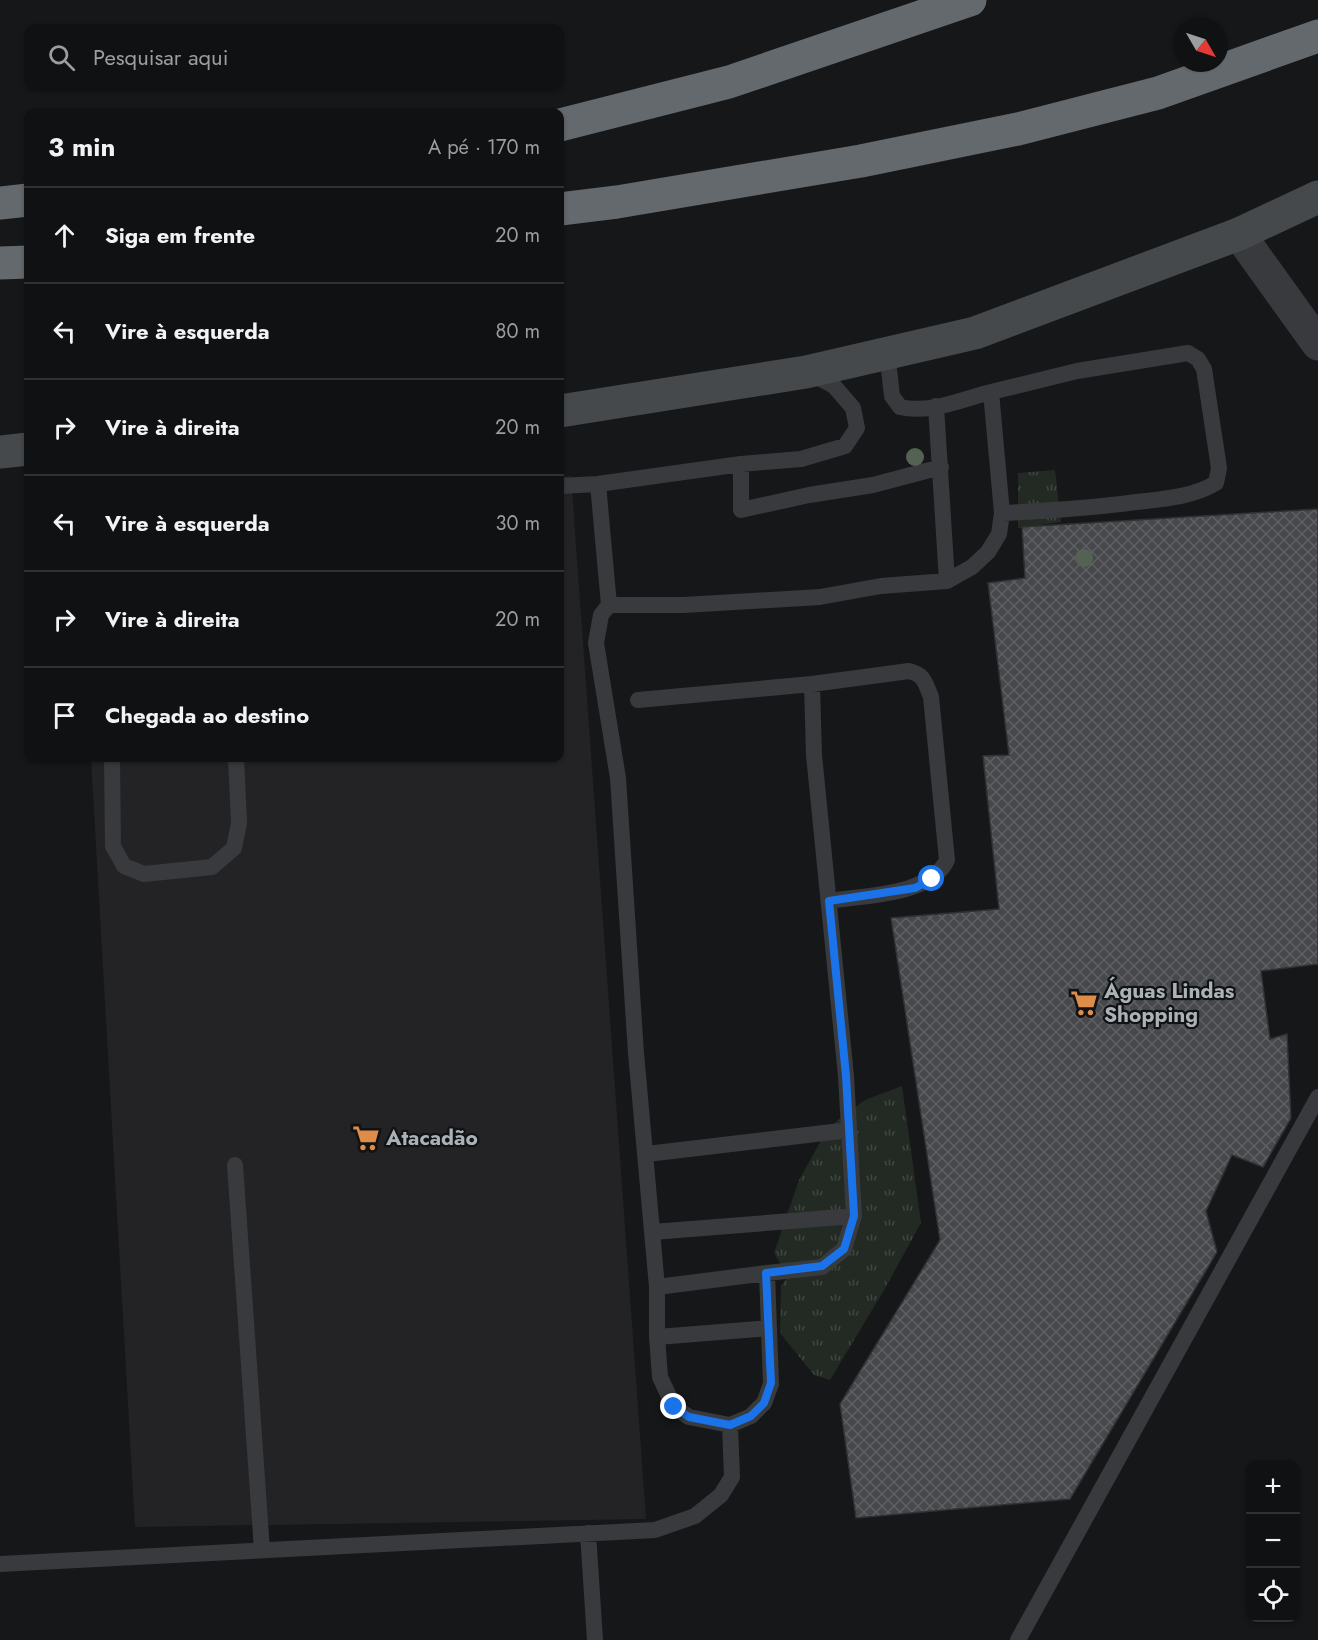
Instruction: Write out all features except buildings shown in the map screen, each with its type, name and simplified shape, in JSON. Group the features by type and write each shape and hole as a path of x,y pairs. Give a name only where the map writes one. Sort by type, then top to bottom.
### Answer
{"highway":[{"path":"564,124 729,82 970,0"},
{"path":"564,209 617,202 861,161 1018,129 1158,93 1318,36"},
{"path":"0,203 24,200"},
{"path":"0,263 24,262"}],"main road":[{"path":"564,410 806,372 887,351 975,333 1239,234 1318,197"},
{"path":"0,452 24,449"}],"street":[{"path":"1239,234 1318,344"}],"lane":[{"path":"887,351 892,396 900,407 911,410 936,406 1077,371 1188,353 1198,359 1204,369 1219,468 1216,483 1202,491 1081,509 1002,513"},
{"path":"564,486 598,484 741,464 801,459 845,446 857,428 853,408 834,386 806,372"},
{"path":"609,605 752,602 820,597 881,586 947,581 972,567 988,552 999,534 1002,513 991,392"},
{"path":"936,406 947,581"},
{"path":"741,464 741,510 809,495 873,485 941,467"},
{"path":"598,484 609,605 602,615 596,643 618,778 633,1008 657,1287 660,1377 674,1407 689,1417 730,1425 751,1416 764,1403 771,1383 766,1273"},
{"path":"638,700 812,684 909,671 924,679 932,697 947,860 942,870 932,879 915,888 829,901"},
{"path":"657,1287 822,1266 844,1249 854,1216 846,1076 814,755 812,684"},
{"path":"112,762 113,846 124,866 144,874 213,867 234,848 239,823 236,762"},
{"path":"1018,1640 1318,1097"},
{"path":"646,1154 849,1130"},
{"path":"235,1165 262,1550"},
{"path":"653,1232 854,1216"},
{"path":"657,1337 769,1328"},
{"path":"0,1564 655,1530 695,1516 721,1495 732,1477 730,1425"},
{"path":"588,1533 595,1640"}],"shaded area":[{"name":"Atacadão","path":"571,476 646,1519 135,1527 91,762 564,762 564,477"}],"green space":[{"path":"1055,470 1061,522 1018,528 1018,473"},
{"path":"902,1086 921,1223 830,1380 814,1375 780,1333 781,1286 788,1276 774,1253 799,1180 828,1128 865,1100"}],"place":[{"name":"Águas Lindas Shopping","path":"1084,1003"},
{"name":"Atacadão","path":"366,1138"}],"route":[{"path":"674,1407 689,1417 730,1425 751,1416 764,1403 771,1383 766,1273 822,1266 844,1249 854,1216 846,1076 829,901 915,888 932,879"}]}
